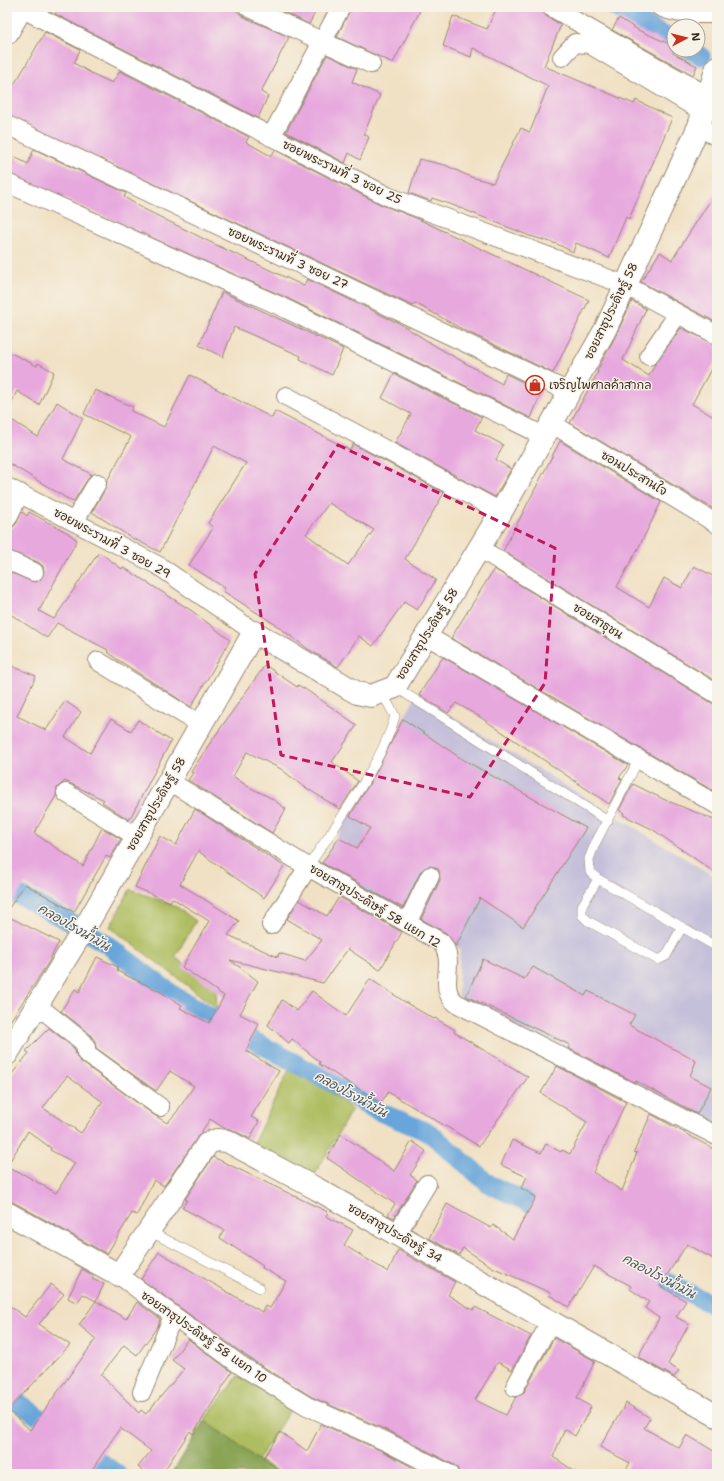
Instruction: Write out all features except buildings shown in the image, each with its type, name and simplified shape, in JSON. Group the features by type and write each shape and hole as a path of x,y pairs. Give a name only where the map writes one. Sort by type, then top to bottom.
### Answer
{"street":[{"path":"248,7 371,64"},
{"path":"271,137 341,7"},
{"path":"552,7 707,118"},
{"path":"660,7 668,11 682,13 717,14"},
{"path":"7,33 21,8"},
{"name":"ซอยพระรามที่ 3 ซอย 25","path":"21,8 387,196 625,285 717,335"},
{"path":"562,57 575,43 589,44 707,118"},
{"name":"ซอยสาธุประดิษฐ์ 58","path":"388,690 427,636 501,512 605,330 625,285 707,118 717,67"},
{"name":"ซอยพระรามที่ 3 ซอย 27","path":"7,125 569,392"},
{"name":"ซอนประสานใจ","path":"7,183 280,306 548,430 717,524"},
{"path":"649,356 678,314"},
{"path":"286,396 501,512"},
{"path":"74,522 97,482"},
{"path":"7,519 13,490"},
{"name":"ซอยพระรามที่ 3 ซอย 29","path":"13,490 159,566 254,632"},
{"name":"ซอยสาธุชน","path":"479,548 717,694"},
{"path":"7,560 34,572"},
{"path":"254,632 357,692 371,696 388,690"},
{"name":"ซอยสาธุประดิษฐ์ 58","path":"7,1054 76,943 254,632"},
{"path":"427,636 717,805"},
{"path":"98,661 201,725"},
{"name":"ซอยสาธุประดิษฐ์ 58 แยก 12","path":"169,780 308,867 441,942 447,950 447,991 450,998 456,1003 717,1136"},
{"path":"66,793 137,837"},
{"path":"271,926 308,867"},
{"path":"407,923 430,876"},
{"path":"38,1006 82,1041 86,1047 86,1053 160,1107"},
{"name":"ซอยสาธุประดิษฐ์ 34","path":"119,1275 208,1143 217,1140 227,1141 317,1189 717,1416"},
{"path":"396,1235 427,1184"},
{"name":"ซอยสาธุประดิษฐ์ 58 แยก 10","path":"7,1213 119,1275 240,1365 307,1406 387,1442 449,1474"},
{"path":"142,1392 173,1316"},
{"path":"515,1387 551,1321"}],"lane":[{"path":"388,690 608,821"},
{"path":"308,867 369,774 392,728 395,716 388,690"},
{"path":"639,759 589,859 590,872 598,879 717,947"},
{"path":"598,879 582,906 582,915 588,922 658,960 666,956 682,927"},
{"path":"149,1231 260,1288"}],"highlighted area":[{"path":"338,445 555,548 545,683 470,797 281,755 255,574"}],"shaded area":[{"path":"417,695 717,878 717,1138 458,996 460,949 321,865"}],"green space":[{"path":"130,889 177,907 196,921 175,957 216,990 217,1008 110,927"},
{"path":"289,1070 328,1091 352,1109 313,1178 253,1144"},
{"path":"238,1376 292,1407 258,1460 204,1420"},
{"path":"204,1420 258,1460 282,1474 172,1474"}],"waterway":[{"path":"614,7 666,36"},
{"name":"คลองโรงน้ำมัน","path":"7,889 68,921 105,943 175,996 336,1085 375,1110 430,1133 489,1184 554,1215"},
{"name":"คลองโรงน้ำมัน","path":"641,1269 717,1307"},
{"path":"7,1394 117,1474"}],"place":[{"name":"เจริญไพศาลค้าสากล","path":"535,385"}]}
